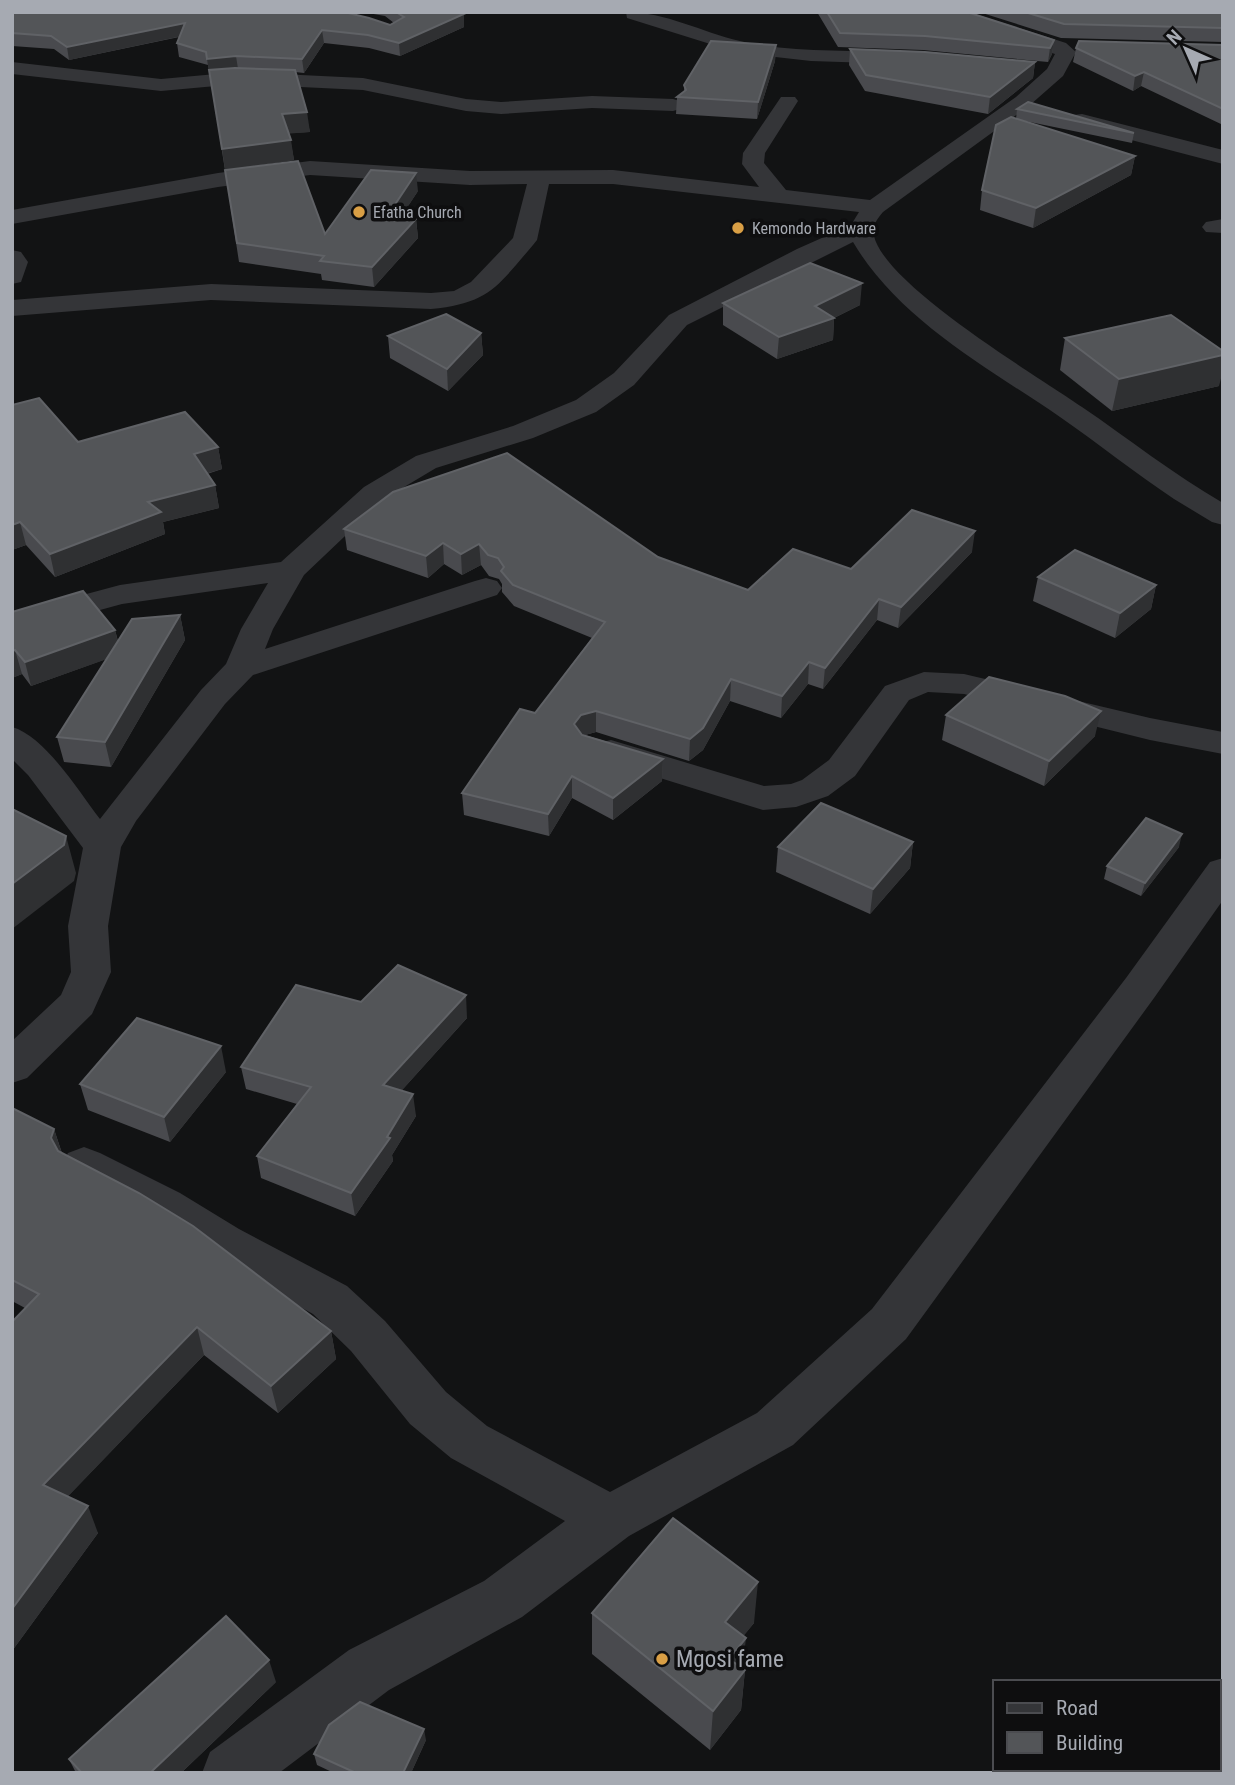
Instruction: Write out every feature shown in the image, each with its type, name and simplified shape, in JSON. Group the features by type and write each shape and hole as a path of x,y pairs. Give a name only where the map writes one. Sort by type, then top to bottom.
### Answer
{"street":[{"path":"949,12 1059,47 1083,48"},
{"path":"634,14 739,47 811,55 923,58"},
{"path":"12,1067 78,1003 91,972 88,926 102,847 121,816 156,770 214,697 241,668 257,629 290,570 374,493 426,462 523,432 586,406 624,379 678,320 806,254 868,218 1042,107 1066,52 1059,47"},
{"path":"12,68 161,85 238,78 363,83 466,105 500,108 592,103 673,105"},
{"path":"1030,69 1056,72"},
{"path":"777,194 753,164 754,153 788,102"},
{"path":"1042,107 1223,157"},
{"path":"12,217 218,180 310,168 470,178 613,177 777,194 868,218"},
{"path":"12,308 211,292 431,301 460,298 480,287 497,272 525,240 540,176"},
{"path":"868,218 862,238 878,264 922,306 1175,488 1223,516"},
{"path":"12,257 16,262 12,277"},
{"path":"12,624 120,594 290,570"},
{"path":"241,668 486,588"},
{"path":"595,746 764,798 796,795 815,788 842,768 897,693 924,682 964,684 1150,729 1223,743"},
{"path":"12,738 41,767 102,847"},
{"path":"231,1773 369,1670 503,1599 610,1519 775,1429 888,1324 1140,988 1223,871"},
{"path":"84,1165 164,1206 223,1242 330,1300 368,1336 428,1408 469,1442 610,1519"}],"building":[{"path":"12,12 344,12 390,25 404,17 396,12 464,14 399,43 368,35 322,30 302,59 236,56 207,59 206,52 177,43 185,23 67,47 51,36 12,33"},
{"path":"827,12 967,12 1054,40 1050,48 925,36 840,33"},
{"path":"1025,12 1223,12 1223,28 1064,24"},
{"path":"711,41 776,45 758,102 677,97 686,90 684,85"},
{"path":"1079,41 1223,45 1223,109 1144,72 1135,76 1076,48"},
{"path":"850,49 925,52 1035,62 990,97 866,75"},
{"path":"209,70 295,70 307,112 282,114 291,140 222,149"},
{"path":"1028,102 1134,133 1017,109"},
{"path":"1011,117 1135,156 1036,208 982,190 996,125"},
{"path":"298,161 325,234 371,170 416,173 386,218 416,219 372,267 320,261 324,256 237,243 225,170"},
{"path":"810,263 862,283 815,306 834,318 779,337 723,303"},
{"path":"446,314 481,333 447,369 388,336"},
{"path":"1171,315 1223,351 1223,355 1119,379 1065,338"},
{"path":"39,398 78,442 185,412 218,447 194,454 215,485 148,502 161,512 50,554 20,522 12,525 12,405"},
{"path":"507,453 658,557 748,590 793,549 851,569 912,510 975,531 901,607 879,599 825,668 809,662 782,696 731,679 703,728 690,739 596,711 581,715 574,724 582,735 663,759 613,798 572,776 548,814 462,793 520,709 535,713 605,622 513,585 501,571 504,567 498,558 488,555 479,544 461,554 443,543 426,556 344,529 393,492"},
{"path":"1075,550 1156,585 1120,613 1038,577"},
{"path":"83,591 115,630 25,662 15,650 12,651 12,612"},
{"path":"180,615 105,742 57,737 132,619"},
{"path":"989,677 1065,696 1101,711 1049,761 946,715"},
{"path":"821,803 913,842 873,889 778,847"},
{"path":"12,809 66,836 64,845 12,884"},
{"path":"1146,818 1182,834 1145,883 1107,866"},
{"path":"398,965 466,995 383,1085 413,1094 387,1137 390,1138 351,1193 257,1156 311,1087 241,1067 296,985 361,1002"},
{"path":"137,1018 221,1046 164,1117 80,1084"},
{"path":"12,1108 54,1129 51,1138 58,1151 139,1193 193,1226 331,1331 271,1386 197,1327 43,1485 88,1506 12,1609 12,1322 39,1294 12,1280"},
{"name":"Mgosi fame","path":"673,1518 758,1582 725,1622 746,1638 729,1659 745,1670 713,1711 592,1613"},
{"path":"226,1616 269,1660 150,1773 82,1773 69,1759"},
{"path":"360,1702 424,1729 403,1773 356,1773 314,1754 329,1725"}],"place":[{"name":"Efatha Church","path":"359,212"},
{"name":"Kemondo Hardware","path":"738,228"},
{"name":"Mgosi fame","path":"662,1659"}]}
